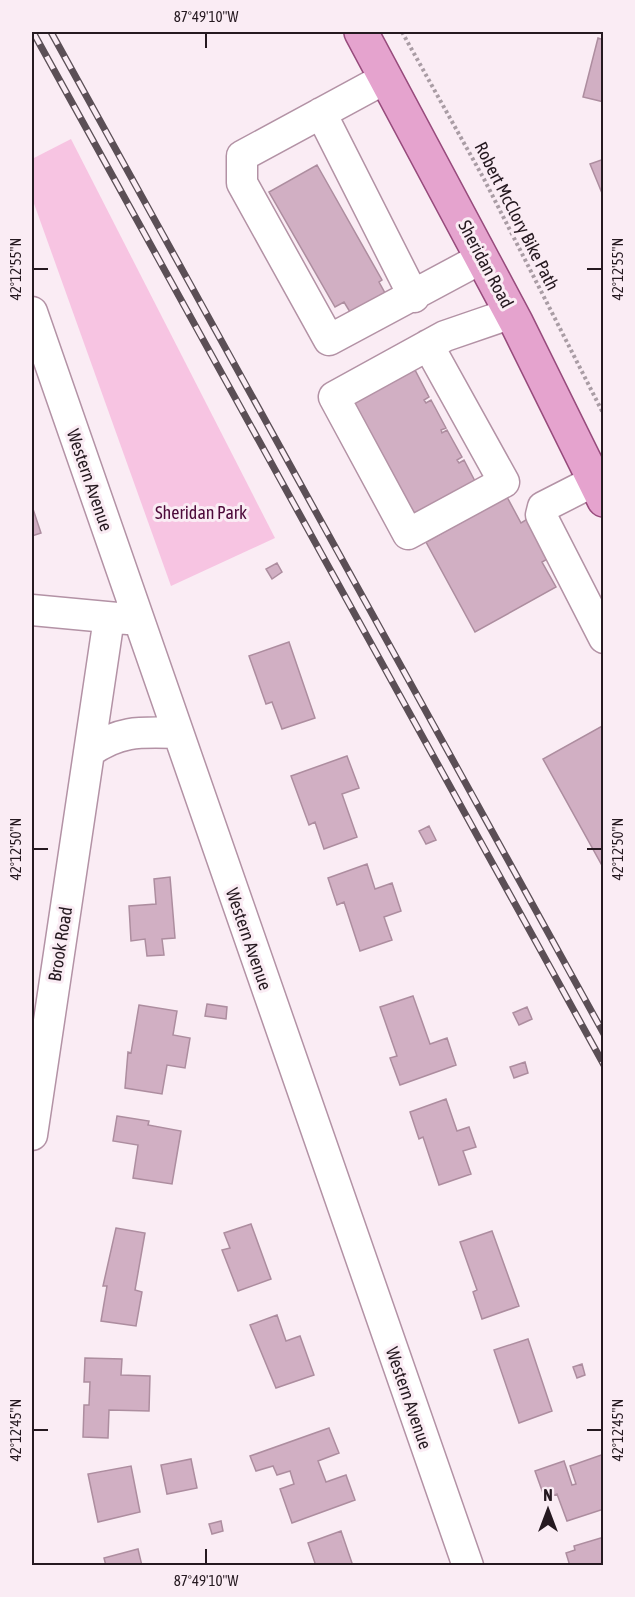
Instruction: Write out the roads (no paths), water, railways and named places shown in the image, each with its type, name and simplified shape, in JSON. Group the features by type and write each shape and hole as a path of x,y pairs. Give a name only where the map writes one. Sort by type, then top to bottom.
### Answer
{"main road":[{"name":"Sheridan Road","path":"361,32 512,314 599,490"}],"street":[{"path":"386,78 242,156 242,183 329,340 414,297 482,258"},
{"path":"321,113 414,297"},
{"name":"Western Avenue","path":"32,312 468,1566"},
{"path":"429,345 504,482 408,534 334,397 445,336 512,314"},
{"path":"599,490 543,507 541,514 603,638"},
{"path":"32,610 140,619"},
{"name":"Brook Road","path":"32,1135 109,618"},
{"path":"89,752 106,740 132,732 177,733"}],"railway":[{"path":"33,32 604,1065"},
{"path":"51,32 604,1034"}],"park label":[{"name":"Sheridan Park","path":"201,512"}]}
